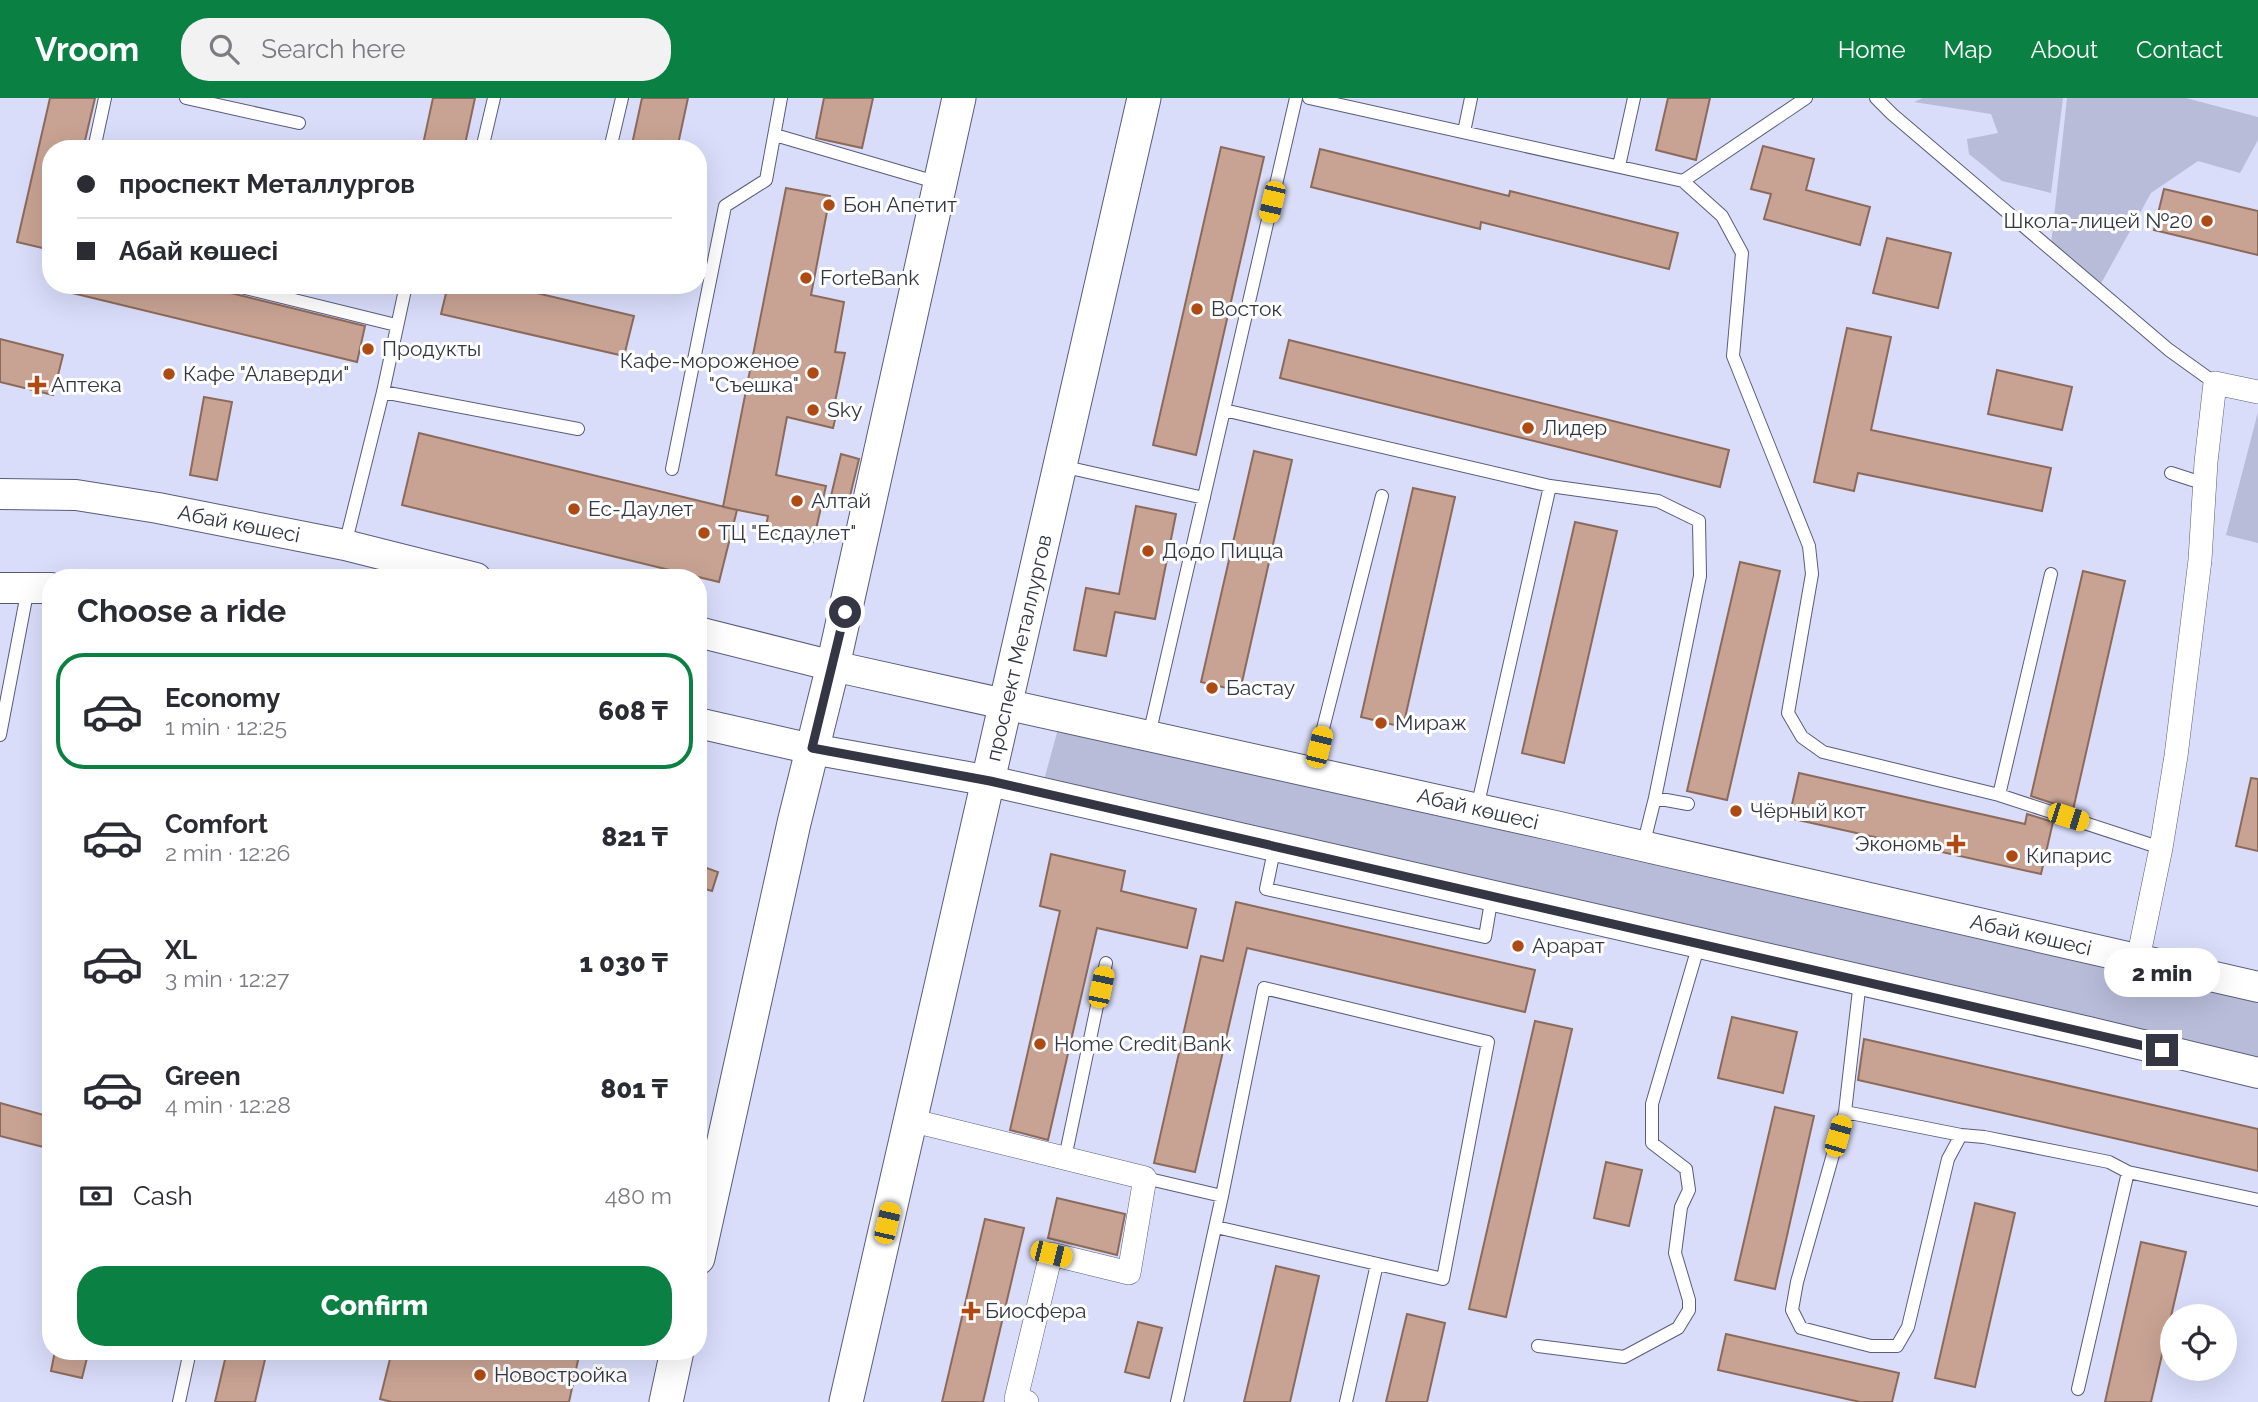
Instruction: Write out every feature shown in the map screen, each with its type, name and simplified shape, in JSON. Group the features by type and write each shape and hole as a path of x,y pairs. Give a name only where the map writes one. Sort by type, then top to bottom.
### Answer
{"main road":[{"path":"707,1217 959,98"},
{"name":"проспект Металлургов","path":"846,1402 1144,98"},
{"path":"666,1402 675,1360"}],"street":[{"path":"2137,959 2161,848 2176,756 2199,573 2214,383 2258,392"},
{"name":"Абай көшесі","path":"0,494 76,495 171,511 345,545 440,569"},
{"name":"Абай көшесі","path":"707,634 833,666 1477,808 2258,987"},
{"path":"707,725 812,748 990,781 2258,1073"},
{"path":"910,1121 1145,1178 1129,1273 1051,1254 1016,1399 1027,1402"}],"lane":[{"path":"96,140 105,98"},
{"path":"186,98 299,123"},
{"path":"484,140 494,98"},
{"path":"612,140 622,98"},
{"path":"672,468 725,206 766,180 781,98"},
{"path":"1149,735 1296,98"},
{"path":"1309,98 1683,181 1722,216 1742,253 1733,355 1809,547 1812,575 1788,713 1802,737 1823,752 1999,794 2161,848"},
{"path":"1464,132 1471,98"},
{"path":"1619,166 1634,98"},
{"path":"1683,181 1806,98"},
{"path":"1876,98 2176,356 2214,383"},
{"path":"775,135 940,183"},
{"path":"270,294 396,325"},
{"path":"345,545 383,392 404,294"},
{"path":"383,392 578,429"},
{"path":"1224,410 1550,486 1658,501 1699,521 1700,576 1656,798 1643,846"},
{"path":"1060,466 1204,498"},
{"path":"2171,473 2205,484"},
{"path":"1477,808 1550,486"},
{"path":"1312,772 1382,496"},
{"path":"1999,794 2051,574"},
{"path":"0,734 26,588"},
{"path":"1656,798 1688,804"},
{"path":"1275,846 1266,889 1485,937 1492,896"},
{"path":"1538,1346 1624,1357 1678,1328 1689,1310 1689,1300 1675,1253 1681,1208 1689,1189 1686,1169 1652,1143 1651,1121 1652,1104 1700,944"},
{"path":"1065,1158 1106,963"},
{"path":"1860,980 1845,1112 1797,1282 1792,1310 1801,1328 1871,1346 1896,1346 1908,1327 1948,1159 1961,1135"},
{"path":"1177,1402 1216,1227 1264,988 1488,1042 1443,1279 1216,1227"},
{"path":"1845,1112 2109,1162 2128,1172 2258,1200"},
{"path":"2078,1389 2128,1172"},
{"path":"1145,1178 1222,1196"},
{"path":"1346,1402 1377,1264"},
{"path":"179,1402 188,1360"}],"shaded area":[{"path":"1923,98 2063,98 2051,193 2002,181 1969,154 1967,139 1998,133 1991,114 1914,102"},
{"path":"2067,98 2186,98 2258,117 2258,140 2240,173 2198,161 2151,193 2098,289 2051,245"},
{"path":"2258,412 2258,543 2226,535"},
{"path":"1058,729 2258,1003 2258,1060 1044,780"}],"building":[{"path":"50,98 95,98 85,140 42,140 42,248 17,242"},
{"path":"433,98 475,98 466,140 424,140"},
{"path":"642,98 688,98 679,140 633,140"},
{"path":"824,98 873,98 862,148 816,138"},
{"path":"1668,98 1710,98 1696,160 1656,150"},
{"path":"1763,146 1814,159 1806,190 1870,207 1860,245 1764,219 1771,194 1751,189"},
{"path":"1221,147 1264,157 1196,455 1153,445"},
{"path":"1320,149 1509,196 1510,191 1678,233 1669,269 1481,222 1480,229 1311,187"},
{"path":"786,188 830,196 811,295 844,302 835,352 845,353 835,402 839,403 833,428 787,417 776,475 826,486 813,542 765,531 768,516 723,507"},
{"name":"Школа-лицей №20","path":"2164,189 2258,211 2258,255 2154,230"},
{"path":"1887,238 1951,253 1938,308 1873,293"},
{"path":"76,294 235,294 365,326 357,362"},
{"path":"446,294 541,294 634,316 624,356 441,314"},
{"path":"1847,328 1891,337 1871,430 2051,468 2042,511 1858,473 1854,491 1814,482"},
{"path":"0,339 63,355 53,395 0,382"},
{"path":"1289,340 1729,450 1720,487 1280,378"},
{"path":"1997,370 2072,387 2062,430 1988,414"},
{"path":"204,397 232,402 217,480 190,475"},
{"name":"Ес-Даулет","path":"419,433 737,510 719,582 707,579 707,569 665,569 402,505"},
{"path":"1254,451 1292,460 1240,691 1201,682"},
{"path":"841,454 859,459 849,500 831,496"},
{"path":"1413,488 1455,497 1403,727 1361,717"},
{"name":"Додо Пицца","path":"1136,506 1176,514 1155,619 1115,612 1106,656 1074,650 1086,588 1119,594"},
{"path":"1575,522 1617,531 1564,763 1522,753"},
{"path":"1740,562 1780,571 1727,800 1687,791"},
{"path":"2083,571 2125,581 2073,810 2031,796"},
{"path":"1799,773 2025,824 2027,814 2053,822 2041,874 1789,818"},
{"path":"2251,778 2258,779 2258,851 2236,846"},
{"path":"1051,854 1125,871 1121,891 1196,909 1187,948 1097,928 1048,1140 1010,1130 1060,911 1040,906"},
{"path":"707,868 718,872 712,891 707,890"},
{"path":"1236,902 1535,970 1525,1012 1247,948 1195,1172 1154,1163 1201,956 1223,961"},
{"path":"1732,1017 1797,1032 1783,1093 1718,1078"},
{"path":"1535,1021 1572,1029 1506,1317 1469,1309"},
{"path":"1864,1039 2258,1129 2258,1171 1858,1080"},
{"path":"0,1103 42,1115 42,1147 0,1136"},
{"path":"1775,1107 1814,1116 1775,1289 1735,1280"},
{"path":"1606,1162 1642,1170 1629,1226 1594,1218"},
{"path":"1057,1198 1125,1214 1117,1255 1048,1238"},
{"path":"1975,1203 2015,1213 1975,1387 1935,1378"},
{"path":"985,1219 1024,1228 983,1402 942,1402"},
{"path":"2141,1242 2186,1252 2174,1304 2160,1304 2160,1363 2151,1402 2105,1402"},
{"path":"1276,1266 1319,1276 1290,1402 1244,1402"},
{"path":"1407,1314 1445,1323 1427,1402 1386,1402"},
{"path":"1138,1322 1162,1328 1149,1378 1125,1372"},
{"path":"1726,1334 1899,1373 1892,1402 1860,1402 1718,1370"},
{"path":"53,1360 86,1360 82,1378 51,1371"},
{"path":"225,1360 265,1360 255,1402 215,1402"},
{"name":"Новостройка","path":"390,1360 578,1360 569,1402 392,1402 380,1399"}],"place":[{"name":"Бон Апетит","path":"829,205"},
{"name":"Школа-лицей №20","path":"2207,221"},
{"name":"ForteBank","path":"806,278"},
{"name":"Восток","path":"1197,309"},
{"name":"Продукты","path":"368,349"},
{"name":"Кафе-мороженое \"Cъешка\"","path":"813,373"},
{"name":"Кафе \"Алаверди\"","path":"169,374"},
{"name":"Аптека","path":"37,385"},
{"name":"Sky","path":"813,410"},
{"name":"Лидер","path":"1528,428"},
{"name":"Алтай","path":"797,501"},
{"name":"Ес-Даулет","path":"574,509"},
{"name":"ТЦ \"Есдаулет\"","path":"704,533"},
{"name":"Додо Пицца","path":"1148,551"},
{"name":"Бастау","path":"1212,688"},
{"name":"Мираж","path":"1381,723"},
{"name":"Чёрный кот","path":"1736,811"},
{"name":"Экономь","path":"1956,844"},
{"name":"Кипарис","path":"2012,856"},
{"name":"Арарат","path":"1518,946"},
{"name":"Home Credit Bank","path":"1040,1044"},
{"name":"Биосфера","path":"971,1311"},
{"name":"Новостройка","path":"480,1375"}],"route":[{"path":"845,612 812,748 990,781 2162,1050"}]}
